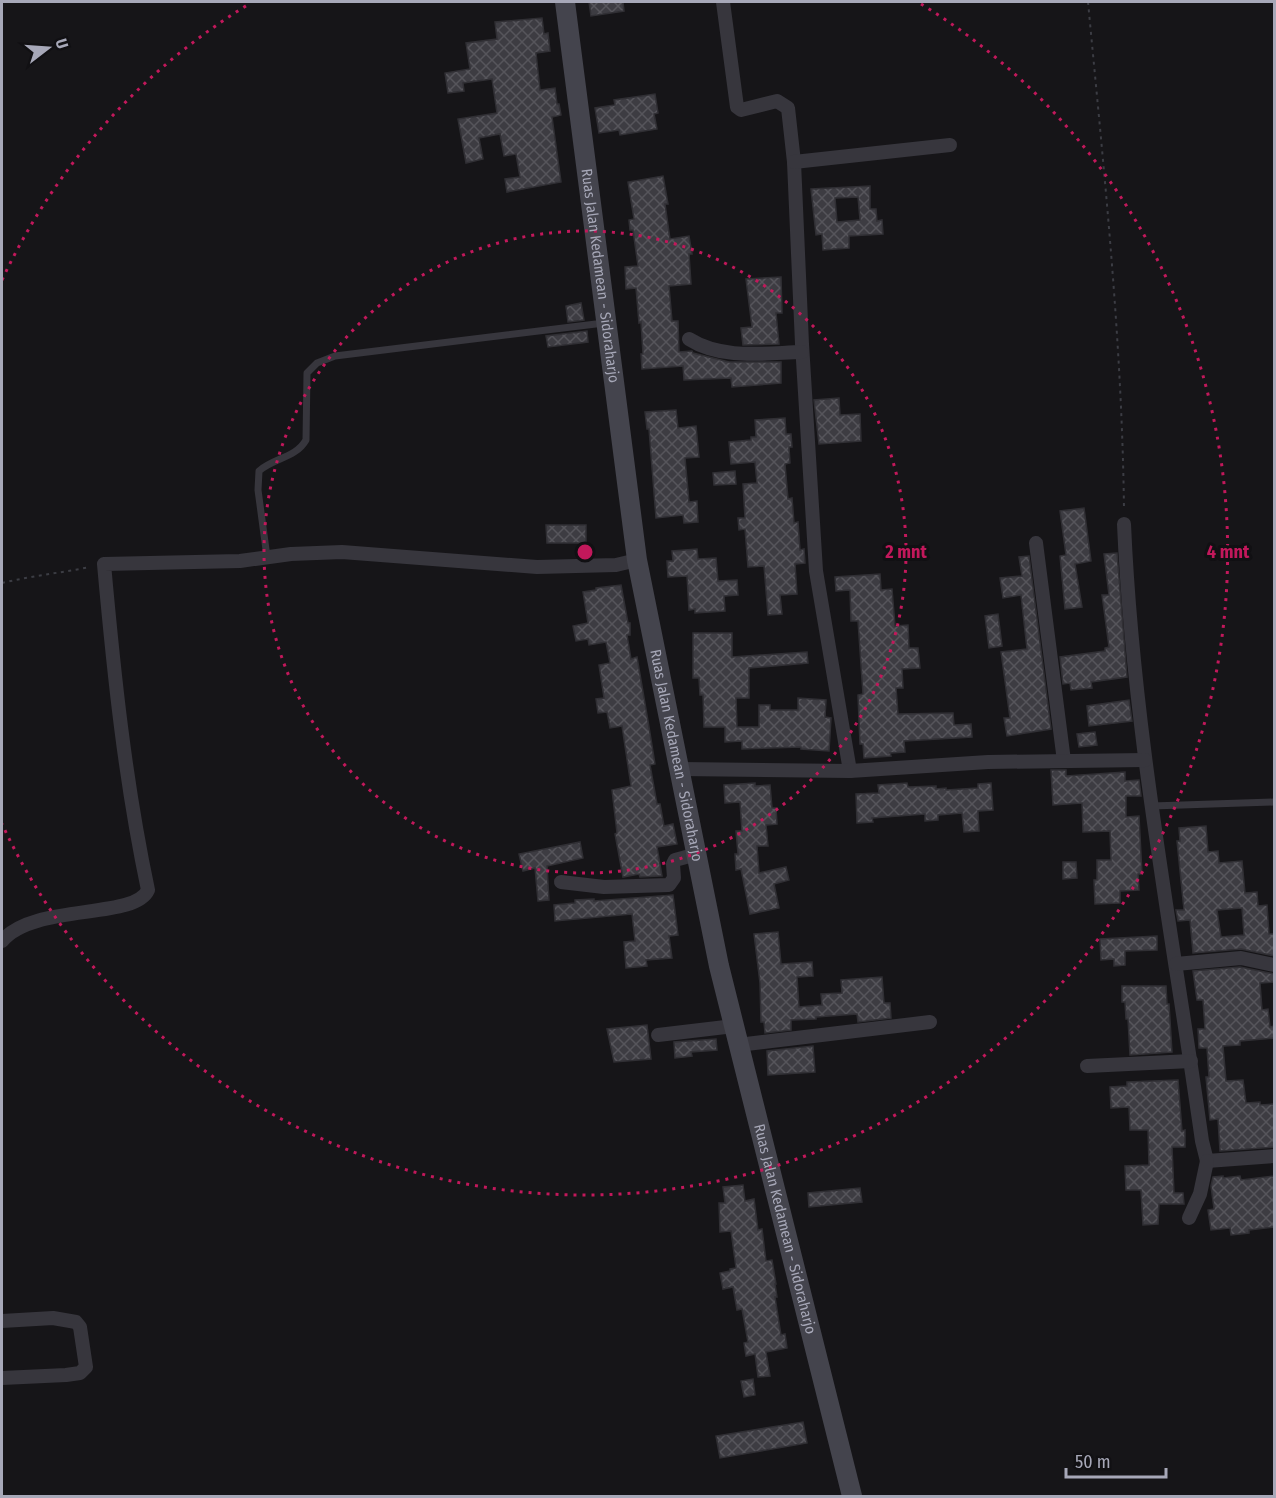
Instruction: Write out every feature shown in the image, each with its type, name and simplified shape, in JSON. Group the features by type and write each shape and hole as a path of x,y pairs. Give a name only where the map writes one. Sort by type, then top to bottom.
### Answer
{"main road":[{"name":"Ruas Jalan Kedamean - Sidoraharjo","path":"565,2 637,560 719,966 852,1497"}],"street":[{"path":"723,2 737,107 741,110 777,101 784,103 788,108 794,162 802,352 816,571 850,771"},
{"path":"794,162 950,145"},
{"path":"689,339 718,352 802,352"},
{"path":"1124,524 1127,583 1145,760 1202,1141 1208,1161 1200,1194 1189,1218"},
{"path":"1036,543 1064,761"},
{"path":"2,941 24,925 55,916 137,902 146,896 148,890 134,822 115,692 104,564 240,561 312,552 342,552 537,567 594,566 637,560"},
{"path":"680,769 850,771 988,762 1145,760"},
{"path":"561,882 604,887 669,885 674,878 675,860 697,854"},
{"path":"1176,964 1241,958 1275,965"},
{"path":"658,1035 736,1036 930,1022"},
{"path":"1087,1066 1191,1061"},
{"path":"1208,1161 1275,1156"},
{"path":"2,1321 53,1318 76,1322 80,1327 86,1367 80,1373 66,1375 2,1378"}],"lane":[{"path":"267,558 258,490 259,471 266,465 292,454 302,447 306,440 307,373 317,363 335,356 606,323"},
{"path":"1152,806 1275,802"}],"path":[{"path":"1088,2 1107,203 1123,445 1124,524"},
{"path":"2,583 33,575 104,564"}],"building":[{"path":"589,2 623,2 624,11 591,16"},
{"path":"542,18 544,34 548,33 550,51 536,53 540,90 555,88 557,104 559,104 561,115 552,117 561,182 507,192 505,179 520,177 516,154 504,156 500,134 479,138 483,159 466,163 458,119 497,113 492,79 463,83 464,91 448,93 445,73 470,69 466,43 497,39 495,22"},
{"path":"655,94 658,113 654,114 657,129 620,135 619,130 599,133 595,108 615,105 614,100"},
{"path":"663,176 668,204 665,204 670,239 689,236 692,254 689,254 691,284 669,286 672,321 678,321 679,352 692,351 729,362 781,362 781,383 732,387 731,378 684,380 683,366 642,369 641,322 639,323 636,288 626,289 625,267 638,266 633,230 630,230 629,220 634,219 628,182"},
{"path":"870,186 870,209 876,209 877,221 882,220 883,234 849,236 849,248 823,250 822,234 816,235 811,189","holes":["858,197 860,220 837,222 835,198"]},
{"path":"781,277 782,313 776,313 779,344 743,345 741,328 752,327 746,279"},
{"path":"581,303 584,320 568,322 566,306"},
{"path":"587,331 588,342 548,347 546,336"},
{"path":"839,398 840,415 860,414 861,441 819,444 814,400"},
{"path":"676,410 678,428 696,426 699,457 685,458 689,502 697,501 698,522 684,523 683,515 656,518 649,429 647,429 645,412"},
{"path":"785,418 786,434 791,434 792,447 789,447 790,463 785,464 788,499 792,498 794,523 798,522 800,550 804,549 805,563 795,564 797,594 780,595 782,614 768,615 764,566 748,567 745,529 739,530 738,518 745,518 743,484 757,483 755,462 731,464 729,442 751,440 751,437 756,437 755,420"},
{"path":"735,471 736,484 714,485 713,473"},
{"path":"1084,508 1091,561 1075,564 1082,607 1065,609 1060,556 1066,555 1060,511"},
{"path":"546,525 586,525 586,543 547,543"},
{"path":"697,549 698,559 716,558 718,581 737,580 738,595 724,596 725,611 695,613 695,609 689,610 687,576 668,577 667,561 673,561 672,551"},
{"path":"1117,553 1127,677 1091,682 1092,688 1071,690 1070,683 1063,684 1060,657 1105,651 1105,648 1109,647 1102,595 1109,595 1104,554"},
{"path":"1029,556 1051,729 1007,736 1004,718 1010,718 1001,652 1027,649 1021,595 1003,598 1000,578 1022,576 1019,557"},
{"path":"880,574 881,590 892,589 895,626 908,625 909,648 918,648 920,668 902,669 903,688 896,688 898,714 953,713 954,725 971,724 972,737 904,741 905,752 890,753 891,756 864,758 863,744 860,744 858,695 863,694 858,621 851,621 850,590 836,591 835,577"},
{"path":"621,585 628,623 630,623 630,635 627,635 631,659 637,657 648,721 655,764 650,765 657,804 660,804 664,826 673,824 677,844 657,847 662,876 640,877 639,874 623,877 615,834 617,833 612,790 631,786 622,726 610,728 607,712 598,713 596,699 604,698 599,665 610,663 606,642 589,645 588,639 576,641 573,626 588,623 583,592"},
{"path":"998,614 1002,646 989,648 985,616"},
{"path":"693,633 732,633 732,657 807,652 808,663 749,668 749,698 736,698 737,727 759,727 759,705 770,705 770,710 798,710 798,698 826,700 825,717 831,718 829,751 801,749 801,747 742,749 742,741 725,742 725,727 704,727 703,695 700,695 699,678 693,678"},
{"path":"1129,700 1132,721 1089,726 1087,706"},
{"path":"1095,732 1097,745 1079,747 1077,734"},
{"path":"1051,770 1066,770 1066,776 1125,772 1125,781 1139,780 1141,796 1126,796 1126,817 1139,816 1142,874 1138,874 1139,890 1120,891 1120,903 1095,904 1094,880 1097,880 1097,860 1111,860 1110,831 1083,832 1082,803 1053,805"},
{"path":"755,783 755,786 770,785 772,808 776,808 777,824 766,825 768,846 757,846 759,873 786,867 789,880 774,884 779,908 750,914 741,869 736,870 735,854 738,854 736,831 742,831 740,802 725,803 724,785"},
{"path":"907,783 908,787 936,786 936,789 946,788 946,790 978,788 978,784 991,783 993,810 978,811 979,831 964,832 962,813 938,815 938,820 925,821 925,814 872,818 873,822 857,823 856,794 879,793 878,785"},
{"path":"1206,826 1208,852 1218,851 1219,863 1242,861 1245,893 1257,892 1258,906 1267,905 1269,934 1274,934 1275,956 1241,949 1193,953 1190,920 1178,921 1176,910 1184,910 1177,841 1180,841 1179,828","holes":["1242,908 1244,935 1221,937 1217,910"]},
{"path":"580,842 583,858 547,866 549,900 538,901 535,868 523,871 519,854"},
{"path":"1063,862 1076,862 1077,878 1063,879"},
{"path":"673,895 678,935 669,936 672,958 646,960 647,966 626,968 624,942 635,941 632,914 555,921 554,905 575,903 575,900 594,899 594,901"},
{"path":"778,932 781,964 812,962 813,976 797,977 799,1007 822,1005 821,994 842,993 841,980 882,977 884,1003 890,1003 891,1018 858,1022 857,1014 816,1017 816,1019 791,1020 791,1030 765,1033 764,1022 761,1022 760,983 754,934"},
{"path":"1157,936 1157,950 1125,951 1125,965 1114,966 1114,959 1101,960 1100,939"},
{"path":"1240,967 1275,974 1275,982 1260,983 1262,1010 1268,1009 1270,1027 1274,1026 1275,1038 1240,1041 1240,1045 1223,1046 1226,1081 1243,1080 1246,1103 1274,1104 1275,1147 1220,1151 1218,1119 1210,1120 1206,1077 1209,1077 1207,1048 1199,1048 1198,1029 1205,1029 1203,1000 1197,1000 1193,971"},
{"path":"1122,986 1166,986 1172,1052 1130,1055 1128,1019 1126,1019 1125,1002 1122,1002"},
{"path":"647,1025 651,1059 614,1062 607,1029"},
{"path":"716,1039 717,1050 691,1052 692,1056 675,1058 674,1042"},
{"path":"813,1046 815,1072 768,1075 767,1051"},
{"path":"1178,1080 1185,1147 1172,1147 1174,1193 1183,1193 1184,1204 1159,1204 1158,1224 1143,1225 1141,1190 1126,1190 1125,1166 1149,1165 1148,1130 1130,1130 1129,1107 1111,1108 1110,1087 1127,1086 1127,1082"},
{"path":"1223,1176 1223,1178 1240,1176 1241,1180 1275,1176 1275,1227 1231,1235 1230,1228 1211,1230 1208,1210 1214,1209 1211,1186 1213,1177"},
{"path":"743,1185 745,1201 754,1199 758,1230 762,1229 766,1261 772,1260 781,1335 785,1334 787,1348 766,1352 770,1376 758,1377 755,1354 746,1356 744,1343 748,1342 742,1309 737,1310 733,1287 723,1289 720,1273 736,1268 731,1231 720,1232 719,1203 725,1203 723,1187"},
{"path":"860,1188 862,1202 809,1207 808,1193"},
{"path":"753,1379 755,1395 744,1397 741,1381"},
{"path":"803,1422 807,1443 720,1458 716,1436"}]}
